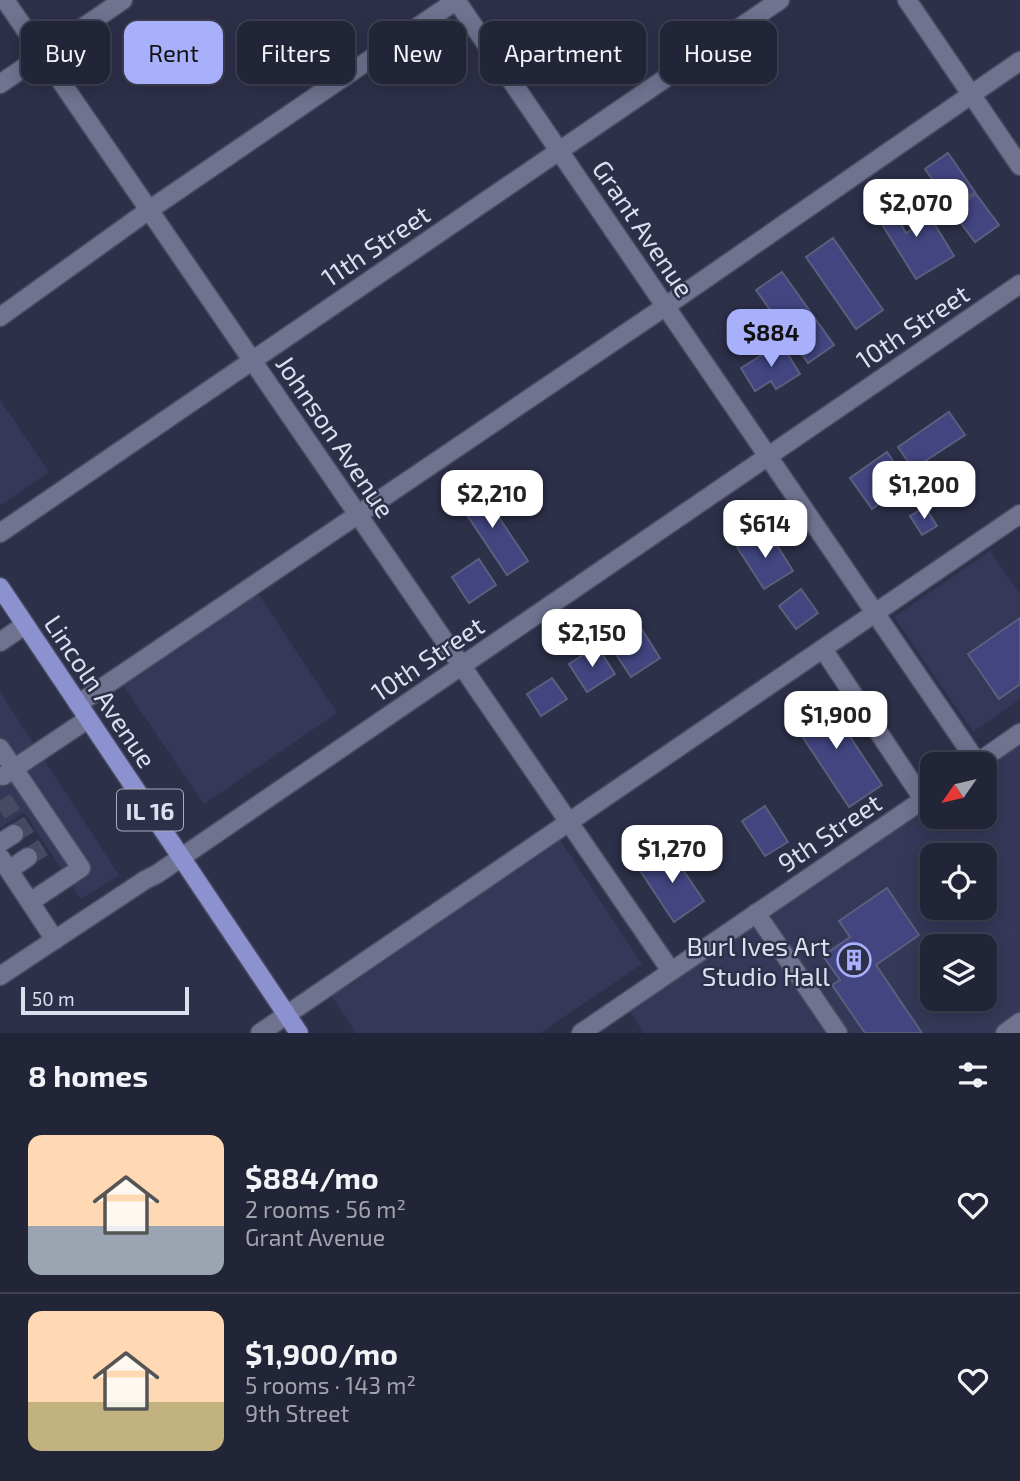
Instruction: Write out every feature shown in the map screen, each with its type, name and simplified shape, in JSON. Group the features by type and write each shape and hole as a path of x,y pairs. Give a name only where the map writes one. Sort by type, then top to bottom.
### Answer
{"main road":[{"name":"Lincoln Avenue","path":"0,587 299,1033"}],"street":[{"name":"Johnson Avenue","path":"5,0 21,23"},
{"path":"92,21 123,0"},
{"path":"0,317 149,210 457,0"},
{"name":"Grant Avenue","path":"457,0 967,752"},
{"name":"11th Street","path":"0,533 780,0"},
{"path":"907,0 1020,166"},
{"path":"9,773 83,712 358,514 666,306 1020,61"},
{"path":"0,84 21,70"},
{"name":"Johnson Avenue","path":"63,84 671,971"},
{"name":"10th Street","path":"0,976 181,858 1020,284"},
{"path":"261,1033 1020,514"},
{"path":"0,642 26,625"},
{"path":"823,649 920,785"},
{"path":"992,752 1020,733"},
{"path":"0,748 9,773 23,795 55,840 81,868 30,902"},
{"name":"9th Street","path":"581,1033 920,801"},
{"path":"28,858 4,864 55,940"},
{"path":"756,913 838,1033"},
{"path":"1004,1033 1020,1022"}],"shaded area":[{"path":"0,400 49,472 1,505 0,504"},
{"path":"990,551 1020,594 1020,699 973,732 894,617"},
{"path":"257,592 337,713 204,804 120,681"},
{"path":"0,692 119,875 81,899 24,812 0,828"},
{"path":"1020,744 1020,1033 644,1033 628,1009 754,927 920,813 920,830 998,830 998,759"},
{"path":"559,838 642,964 540,1033 356,1033 331,995"}],"building":[{"path":"948,153 975,192 952,208 925,169"},
{"path":"900,189 914,212 899,221 906,233 931,218 954,256 916,279 883,226 896,218 884,198"},
{"path":"976,194 999,225 975,242 952,211"},
{"path":"833,238 883,310 856,329 806,257"},
{"path":"782,272 834,345 808,363 756,290"},
{"path":"781,343 800,374 776,389 771,381 755,391 741,368"},
{"path":"949,412 965,435 913,469 898,447"},
{"path":"887,452 908,483 872,509 850,478"},
{"path":"478,486 528,561 507,575 457,500"},
{"path":"925,507 937,526 922,535 910,516"},
{"path":"770,534 793,571 764,589 737,547 754,537 757,542"},
{"path":"479,559 496,585 469,603 452,577"},
{"path":"801,589 818,613 796,629 779,606"},
{"path":"1020,618 1020,684 999,699 968,654"},
{"path":"636,620 660,658 631,677 606,639"},
{"path":"597,646 615,674 587,692 569,664"},
{"path":"552,678 567,699 541,716 527,694"},
{"path":"823,696 882,785 849,807 790,718"},
{"path":"765,806 788,842 765,856 742,821"},
{"path":"669,849 704,901 674,922 639,869"},
{"name":"Burl Ives Art Studio Hall","path":"887,888 919,935 876,965 922,1033 865,1033 832,985 840,980 823,956 850,937 839,921"}],"tunnel":[{"path":"0,811 17,800"},
{"path":"14,834 34,821"},
{"path":"28,857 50,843"}],"place":[{"name":"Burl Ives Art Studio Hall","path":"854,960"}]}
